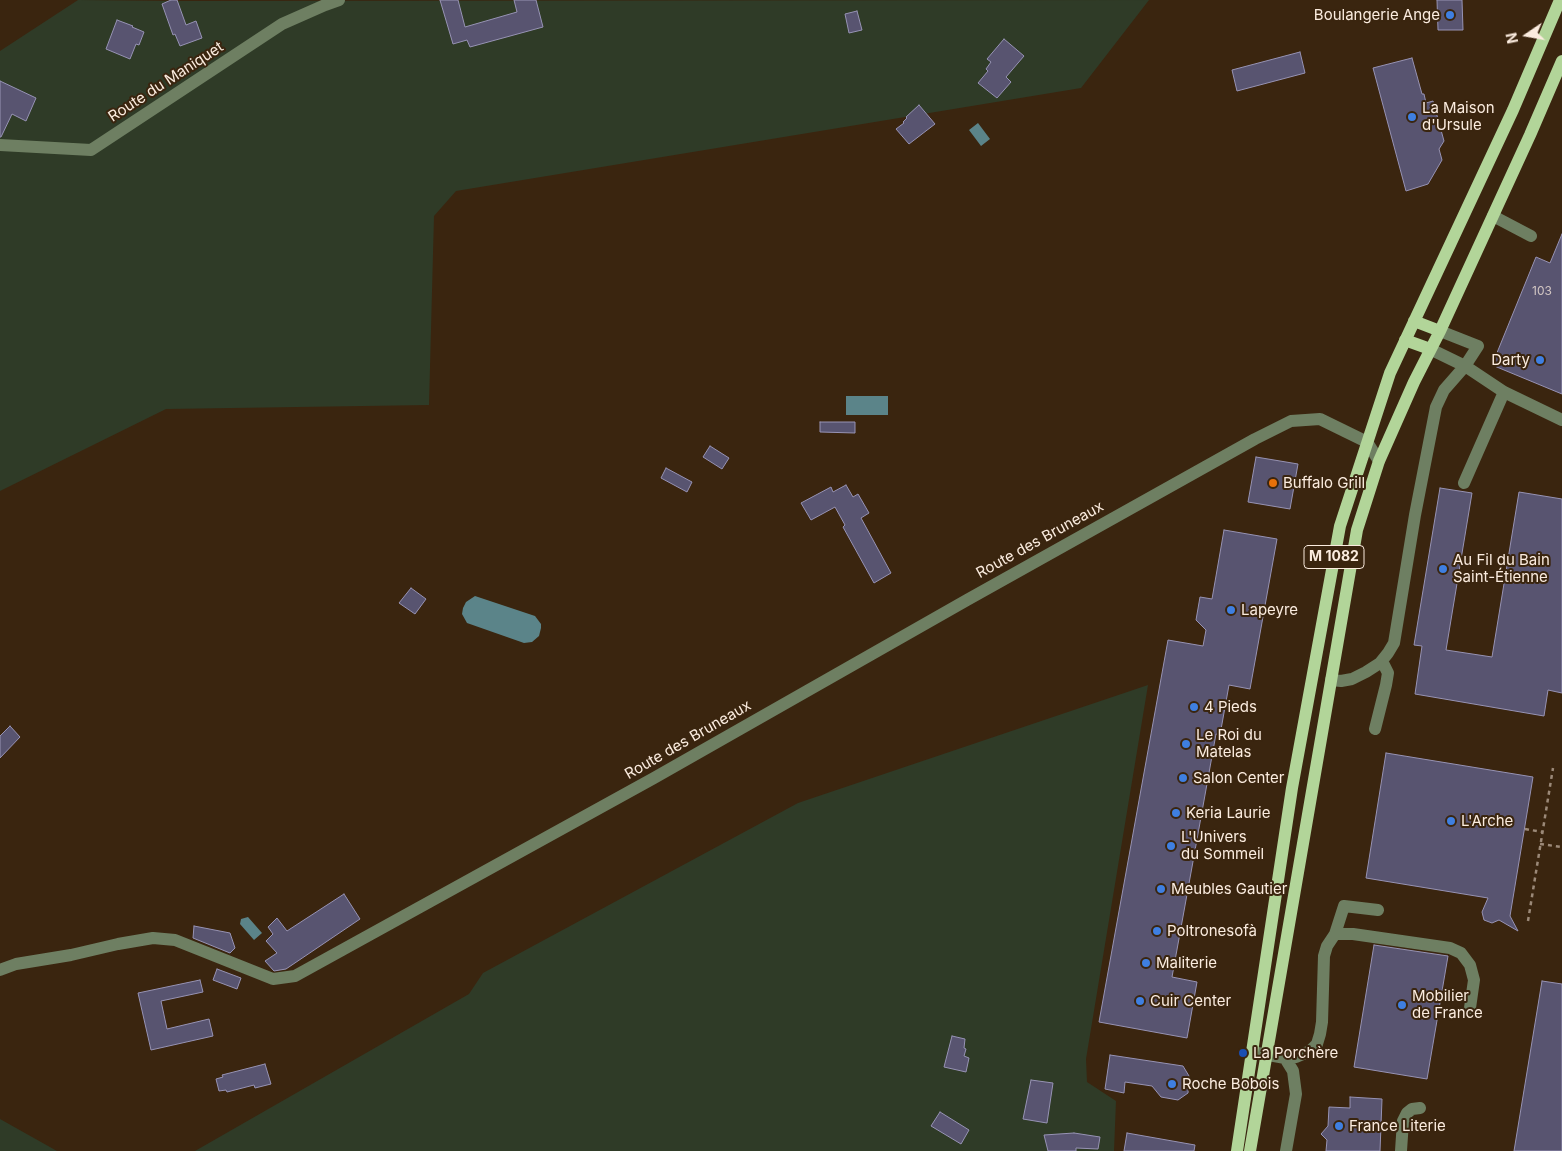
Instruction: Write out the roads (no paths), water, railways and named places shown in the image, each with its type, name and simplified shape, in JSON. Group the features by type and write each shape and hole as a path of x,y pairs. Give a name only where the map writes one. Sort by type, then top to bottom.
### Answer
{"main road":[{"name":"M 1082","path":"1238,1151 1292,788 1340,526 1390,373 1513,110 1560,0"},
{"name":"M 1082","path":"1250,1151 1357,530 1380,460 1414,382 1440,331 1562,61"},
{"path":"1414,322 1440,331"},
{"path":"1405,340 1430,349"}],"street":[{"name":"Route du Maniquet","path":"0,144 91,150 282,24 339,0"},
{"path":"1493,216 1531,236"},
{"path":"1331,680 1352,679 1366,672 1380,662 1394,643 1415,515 1436,407 1444,390 1465,366 1478,346 1440,331"},
{"path":"1430,349 1465,366 1504,392 1562,420"},
{"path":"1464,483 1504,392"},
{"name":"Route des Bruneaux","path":"0,970 16,964 153,938 175,940 273,979 295,976 654,778 1254,439 1291,421 1320,420 1367,442"},
{"path":"1367,442 1380,460"},
{"path":"1375,729 1388,674 1384,665 1380,662"},
{"path":"1252,1052 1285,1058 1296,1057 1310,1051 1317,1044 1322,1022 1324,956 1326,946 1335,934 1344,906 1378,910"},
{"path":"1335,934 1362,935 1450,948 1461,953 1470,965 1474,980 1470,1008"},
{"path":"1285,1058 1293,1071 1296,1094 1286,1151"},
{"path":"1401,1151 1403,1121 1412,1108 1420,1108"}],"water":[{"path":"978,123 990,139 981,146 969,130"},
{"path":"846,396 888,396 888,415 846,415"},
{"path":"475,596 535,616 541,624 539,636 532,642 524,643 467,623 462,614 463,608 466,602"},
{"path":"248,917 262,933 254,940 240,924 241,919"}],"place":[{"name":"Boulangerie Ange","path":"1450,15"},
{"name":"La Maison d'Ursule","path":"1412,117"},
{"name":"Darty","path":"1540,360"},
{"name":"Buffalo Grill","path":"1273,483"},
{"name":"Au Fil du Bain Saint-Étienne","path":"1443,569"},
{"name":"Lapeyre","path":"1231,610"},
{"name":"4 Pieds","path":"1194,707"},
{"name":"Le Roi du Matelas","path":"1186,744"},
{"name":"Salon Center","path":"1183,778"},
{"name":"Keria Laurie","path":"1176,813"},
{"name":"L'Arche","path":"1451,821"},
{"name":"L'Univers du Sommeil","path":"1171,846"},
{"name":"Meubles Gautier","path":"1161,889"},
{"name":"Poltronesofà","path":"1157,931"},
{"name":"Maliterie","path":"1146,963"},
{"name":"Cuir Center","path":"1140,1001"},
{"name":"Mobilier de France","path":"1402,1005"},
{"name":"La Porchère","path":"1243,1053"},
{"name":"Roche Bobois","path":"1172,1084"},
{"name":"France Literie","path":"1339,1126"}]}
